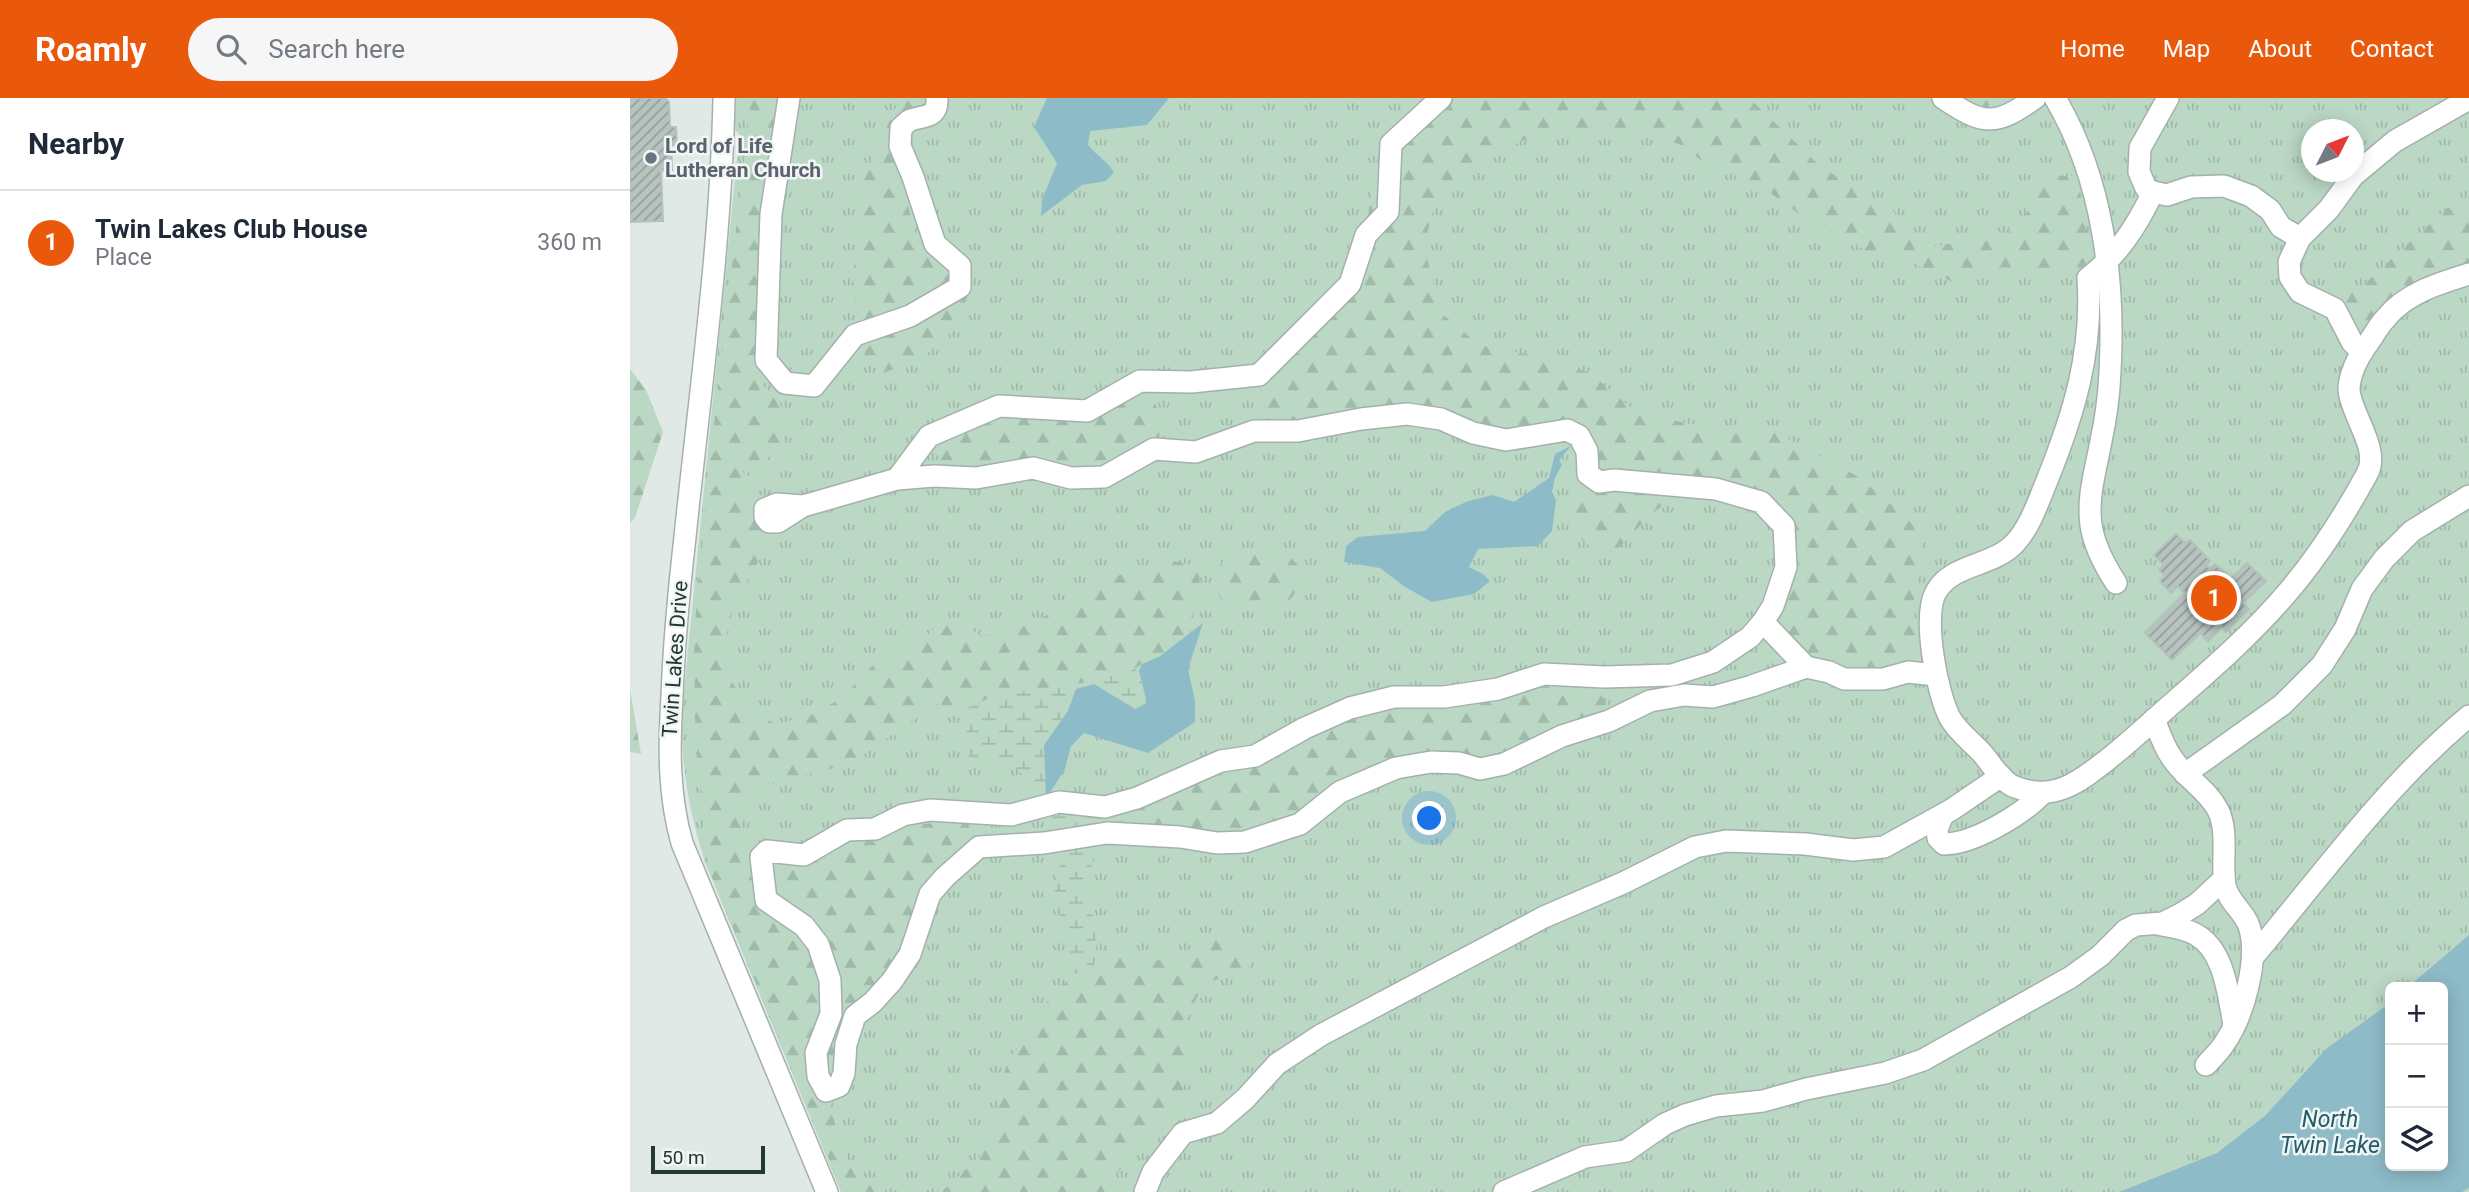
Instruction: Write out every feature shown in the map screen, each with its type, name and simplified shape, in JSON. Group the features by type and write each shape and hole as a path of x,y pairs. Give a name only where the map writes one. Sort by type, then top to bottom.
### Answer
{"street":[{"name":"Twin Lakes Drive","path":"724,98 710,295 675,632 670,785 682,843 827,1192"},
{"path":"789,98 771,214 766,360 785,383 814,386 855,335 910,316 960,287 960,266 935,244 900,146 901,128 912,119 929,116 937,105 937,98"},
{"path":"897,479 929,436 999,406 1087,411 1140,381 1191,382 1259,375 1350,284 1366,235 1388,212 1391,144 1441,98"},
{"path":"1943,98 1969,115 1996,121 2016,112 2035,98"},
{"path":"2055,98 2073,130 2088,172 2105,243 2111,327 2109,385 2107,411 2092,481 2090,504 2091,527 2097,546 2116,583"},
{"path":"2168,98 2140,148 2139,172 2146,187 2152,192 2167,195 2191,187 2224,186 2251,196 2270,210 2281,226 2300,238"},
{"path":"2362,352 2352,342 2335,309 2300,292 2290,278 2289,261 2300,238 2329,209 2353,176 2395,141 2469,99"},
{"path":"2152,192 2128,237 2106,264 2088,278 2089,337 2081,383 2036,509 2016,542 1994,559 1945,579 1934,595 1931,624 1936,675 1951,720 2010,785 2032,793 2054,792 2079,781 2243,640 2288,592 2317,553 2370,469 2369,449 2349,389 2358,358 2386,317 2403,301 2441,283 2469,274"},
{"path":"803,506 897,479 934,476 976,478 1033,468 1072,478 1104,477 1154,449 1196,452 1254,431 1298,431 1361,419 1407,414 1441,419 1473,433 1506,440 1567,430 1579,436 1587,451 1588,474 1599,482 1615,480 1716,489 1761,502 1784,526 1786,567 1773,606 1750,637 1713,662 1672,675 1604,677 1544,674 1498,689 1444,697 1394,696 1350,708 1305,728 1255,756 1221,761 1137,798 1105,807 1059,802 1011,815 930,810 903,815 875,829 847,831 804,855 767,851 761,858 766,900 804,926 818,944 830,980 831,1014 816,1052 818,1076 825,1091 839,1086 846,1044 855,1016 873,1002 892,981 910,954 930,894 979,847 1044,843 1107,833 1180,837 1217,843 1245,842 1300,824 1340,792 1396,768 1431,762 1460,763 1480,769 1504,764 1562,736 1609,721 1650,701 1684,695 1713,697 1806,667 1829,672 1844,679 1883,679 1908,672 1936,675"},
{"path":"2185,774 2282,705 2322,665 2345,629 2362,589 2384,559 2412,531 2469,496"},
{"path":"1763,622 1806,667"},
{"path":"2253,957 2360,824 2412,769 2469,716"},
{"path":"2154,719 2171,758 2207,794 2220,813 2224,839 2224,879 2229,896 2245,917 2250,929 2253,957 2248,985 2225,1043 2206,1065"},
{"path":"1145,1192 1153,1172 1183,1133 1217,1123 1245,1099 1278,1064 1321,1035 1544,917 1623,883 1695,847 1726,841 1805,844 1853,850 1884,847 1943,815 2001,776"},
{"path":"1905,836 1958,844 2032,804 2043,793"},
{"path":"1943,815 1937,829 1938,838 1944,844"},
{"path":"2157,924 2197,904 2224,879"},
{"path":"1504,1192 1585,1157 1626,1151 1685,1115 1716,1106 1763,1101 1885,1073 1923,1060 2071,977 2100,956 2126,930 2136,925 2157,924 2196,934 2208,945 2217,957 2224,975 2234,1024"}],"green space":[{"path":"734,98 2469,98 2469,1192 841,1192 705,862 694,824 684,768 682,710 739,134 731,125"},
{"path":"751,98 775,98 755,368 763,385 789,415 782,447 749,472 722,459 749,476 749,512 765,538 758,562 733,608 726,637 729,678 754,714 777,724 811,715 842,698 875,663 924,640 938,623 957,624 984,636 1030,625 1107,579 1168,560 1199,566 1200,588 1189,634 1159,657 1129,672 1072,685 999,694 965,709 937,704 858,758 834,768 780,781 759,791 739,814 749,853 785,860 907,825 967,821 973,836 908,938 893,970 869,992 836,1078 831,1107 838,1136 850,1166 863,1181 884,1192 843,1192 709,870 698,766 694,634 711,451"},
{"path":"900,98 923,98 921,106 898,128 896,164 920,249 969,292 955,329 921,359 883,373 860,351 853,276 862,181"},
{"path":"1450,98 1749,98 1822,168 1890,207 1912,237 1926,248 1954,243 1979,231 2007,235 2029,210 2043,176 2077,176 2091,261 2084,272 2071,261 2053,272 1995,266 1955,283 1897,253 1871,256 1854,242 1806,219 1769,192 1742,177 1709,166 1681,145 1652,135 1534,136 1485,157 1436,200 1424,245 1440,312 1479,345 1551,359 1590,373 1635,411 1694,425 1766,427 1857,476 1903,514 1921,534 1924,563 1914,593 1915,620 1930,652 1927,668 1878,674 1820,668 1781,637 1776,614 1793,550 1755,493 1677,495 1650,515 1617,550 1598,553 1580,538 1570,498 1581,478 1581,436 1517,435 1474,429 1320,418 1288,422 1270,417 1260,398 1261,387 1281,362 1338,313 1358,284 1369,244 1369,207 1380,174 1400,145"},
{"path":"1912,98 1997,98 1965,126 1943,113 1920,105"},
{"path":"2469,202 2469,264 2383,303 2368,328 2350,344 2326,336 2314,315 2326,301 2361,287 2447,208"},
{"path":"630,369 646,390 663,432 635,518 630,523"},
{"path":"1142,384 1161,418 1157,442 1107,471 955,480 937,462 942,441 1009,408 1056,415"},
{"path":"1252,548 1285,552 1301,568 1297,590 1289,600 1277,605 1227,608 1217,590 1218,568 1231,556"},
{"path":"1142,664 1139,672 1147,702 1136,709 1120,701 1076,689 1068,711 1044,745 1046,799 1036,801 1020,772 1008,762 988,759 969,764 965,709 999,694 1072,685 1129,672"},
{"path":"1546,682 1604,684 1604,706 1583,723 1500,752 1465,759 1383,762 1329,783 1300,810 1241,836 1139,828 1131,807 1352,714"},
{"path":"630,689 641,754 630,752"},
{"path":"1080,810 1097,814 1107,821 1108,829 1087,882 1096,933 1093,970 1074,974 1070,958 1070,940 1054,899 1056,877 1066,851 1053,832 1050,817"},
{"path":"1204,935 1230,941 1253,961 1242,975 1204,982 1186,1021 1193,1056 1176,1113 1112,1178 1108,1192 934,1192 946,1188 983,1153 995,1116 1006,1066 1042,1007 1074,974 1093,970 1097,952 1118,945 1142,959 1177,962"}],"water":[{"path":"1047,98 1169,98 1147,125 1090,131 1088,145 1114,172 1106,181 1082,185 1041,216 1042,200 1057,163 1034,127"},
{"path":"1571,446 1559,460 1562,465 1552,492 1556,500 1552,531 1538,546 1478,549 1469,567 1490,581 1474,594 1432,602 1405,587 1380,568 1344,562 1346,546 1358,537 1425,531 1445,512 1468,501 1493,495 1514,502 1549,478 1555,454"},
{"path":"1203,623 1188,669 1195,701 1195,722 1148,753 1084,733 1071,746 1065,769 1046,799 1044,745 1068,711 1076,689 1094,684 1135,709 1147,703 1139,671 1142,664 1159,657"},
{"name":"North Twin Lake","path":"2469,935 2469,1188 2462,1192 2119,1192 2217,1153 2265,1116 2327,1048 2385,1007 2385,1171 2448,1171 2448,982 2414,982"}],"building":[{"name":"Lord of Life Lutheran Church","path":"630,98 665,98 669,102 670,127 676,127 677,145 671,145 672,170 661,171 663,221 630,222"},
{"path":"2176,534 2185,543 2190,540 2210,561 2206,565 2210,569 2215,564 2231,579 2247,563 2266,581 2243,603 2249,609 2226,632 2222,627 2208,641 2200,633 2172,660 2145,633 2185,593 2178,586 2171,593 2160,581 2165,576 2159,570 2164,565 2154,555"}],"place":[{"name":"Lord of Life Lutheran Church","path":"651,158"},
{"name":"Twin Lakes Club House","path":"2214,598"}]}
